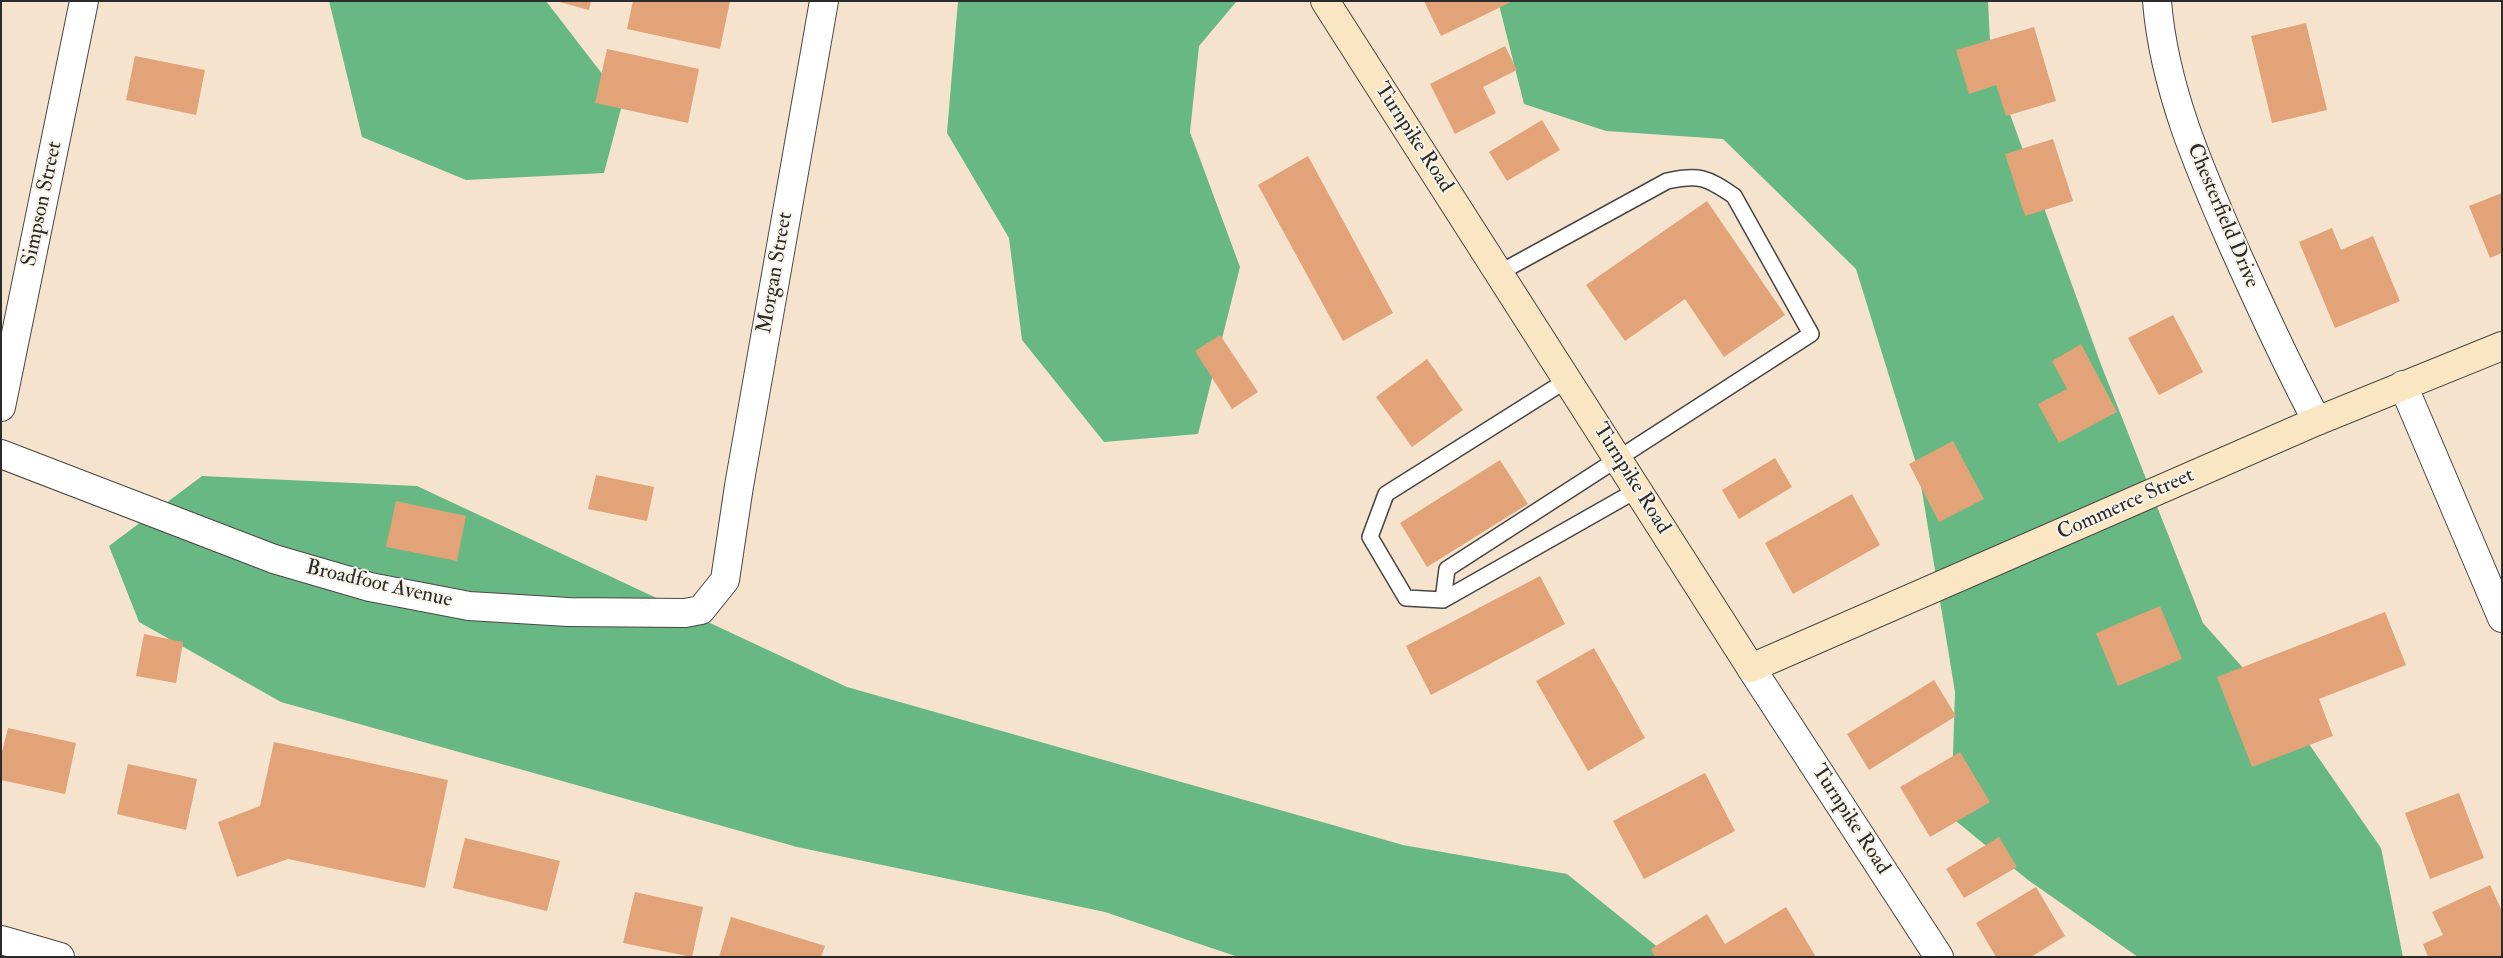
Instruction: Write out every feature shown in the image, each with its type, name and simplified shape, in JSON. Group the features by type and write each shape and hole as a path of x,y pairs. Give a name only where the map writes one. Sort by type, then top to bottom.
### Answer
{"street":[{"name":"Simpson Street","path":"1,407 84,1"},
{"name":"Morgan Street","path":"731,544 824,1"},
{"name":"Turnpike Road","path":"1325,1 1751,668 1939,957"},
{"name":"Chesterfield Drive","path":"2157,1 2173,92 2196,163 2286,364 2317,421"},
{"name":"Commerce Street","path":"1751,668 2403,384 2502,346"},
{"path":"2403,384 2502,618"},
{"name":"Broadfoot Avenue","path":"1,454 274,559 370,587 469,606 568,612 684,614 701,610 726,580 731,544"},
{"path":"1,940 60,957"}],"lane":[{"path":"1443,600 1447,569 1811,334 1734,196 1718,185 1693,176 1667,181 1499,273"},
{"path":"1567,380 1386,494 1370,537 1406,598 1443,600 1637,490"}],"green space":[{"path":"329,1 546,1 623,101 604,173 466,180 362,137"},
{"path":"958,1 1237,1 1199,46 1190,132 1240,267 1198,434 1104,442 1022,340 1009,238 947,133"},
{"path":"1498,1 1988,1 1991,62 2100,362 2203,623 2302,734 2381,848 2403,957 2138,957 2028,880 1951,817 1955,692 1919,473 1856,269 1723,139 1606,131 1524,104"},
{"path":"202,476 417,486 847,687 1403,845 1567,874 1670,957 1238,957 1105,912 797,847 281,702 139,622 109,546"}],"building":[{"path":"556,1 591,1 589,10"},
{"path":"633,1 730,1 720,49 627,29"},
{"path":"1424,1 1513,1 1441,36"},
{"path":"2306,23 2327,110 2272,123 2251,36"},
{"path":"2034,27 2056,101 2006,116 1996,85 1969,94 1956,50"},
{"path":"1505,46 1517,70 1483,87 1496,113 1455,134 1430,84"},
{"path":"607,49 699,69 688,123 595,103"},
{"path":"135,56 205,70 196,115 126,100"},
{"path":"1542,120 1560,150 1507,181 1489,152"},
{"path":"2053,139 2073,201 2025,216 2005,154"},
{"path":"1308,156 1393,313 1343,341 1258,185"},
{"path":"2502,193 2502,253 2490,258 2469,206"},
{"path":"1707,201 1785,315 1724,357 1685,299 1625,341 1586,285"},
{"path":"2332,228 2341,250 2373,236 2400,301 2335,328 2299,242"},
{"path":"2173,315 2203,372 2159,395 2128,338"},
{"path":"1220,335 1258,392 1232,409 1195,351"},
{"path":"2081,344 2117,412 2059,443 2038,404 2067,389 2052,361"},
{"path":"1427,359 1463,410 1412,447 1376,397"},
{"path":"1953,441 1984,499 1939,522 1909,464"},
{"path":"1775,458 1792,487 1739,519 1722,490"},
{"path":"1500,460 1528,504 1427,567 1400,523"},
{"path":"596,475 654,487 647,521 588,509"},
{"path":"1852,494 1880,545 1793,594 1765,543"},
{"path":"396,501 466,516 457,561 386,547"},
{"path":"1540,576 1565,624 1431,695 1406,646"},
{"path":"2160,606 2182,659 2118,686 2096,633"},
{"path":"2385,612 2406,665 2319,699 2333,736 2252,767 2217,677"},
{"path":"144,634 183,642 176,683 136,676"},
{"path":"1594,648 1645,738 1588,771 1536,681"},
{"path":"1934,680 1956,716 1869,770 1847,734"},
{"path":"8,728 76,743 65,794 1,780 1,756"},
{"path":"274,742 448,780 425,888 288,859 237,877 218,822 260,806"},
{"path":"1960,752 1990,802 1930,837 1900,787"},
{"path":"128,764 197,779 186,830 117,814"},
{"path":"1705,773 1735,831 1644,879 1613,821"},
{"path":"2459,793 2484,858 2430,879 2405,813"},
{"path":"1999,837 2017,867 1964,898 1946,869"},
{"path":"465,838 560,861 547,911 453,888"},
{"path":"2490,885 2502,911 2502,957 2428,957 2423,944 2443,935 2432,912"},
{"path":"2036,887 2065,936 2031,957 1996,957 1976,923"},
{"path":"635,892 703,907 692,957 623,943"},
{"path":"1786,907 1816,957 1655,957 1651,949 1707,914 1725,944"},
{"path":"731,917 825,946 821,957 719,957"}]}
